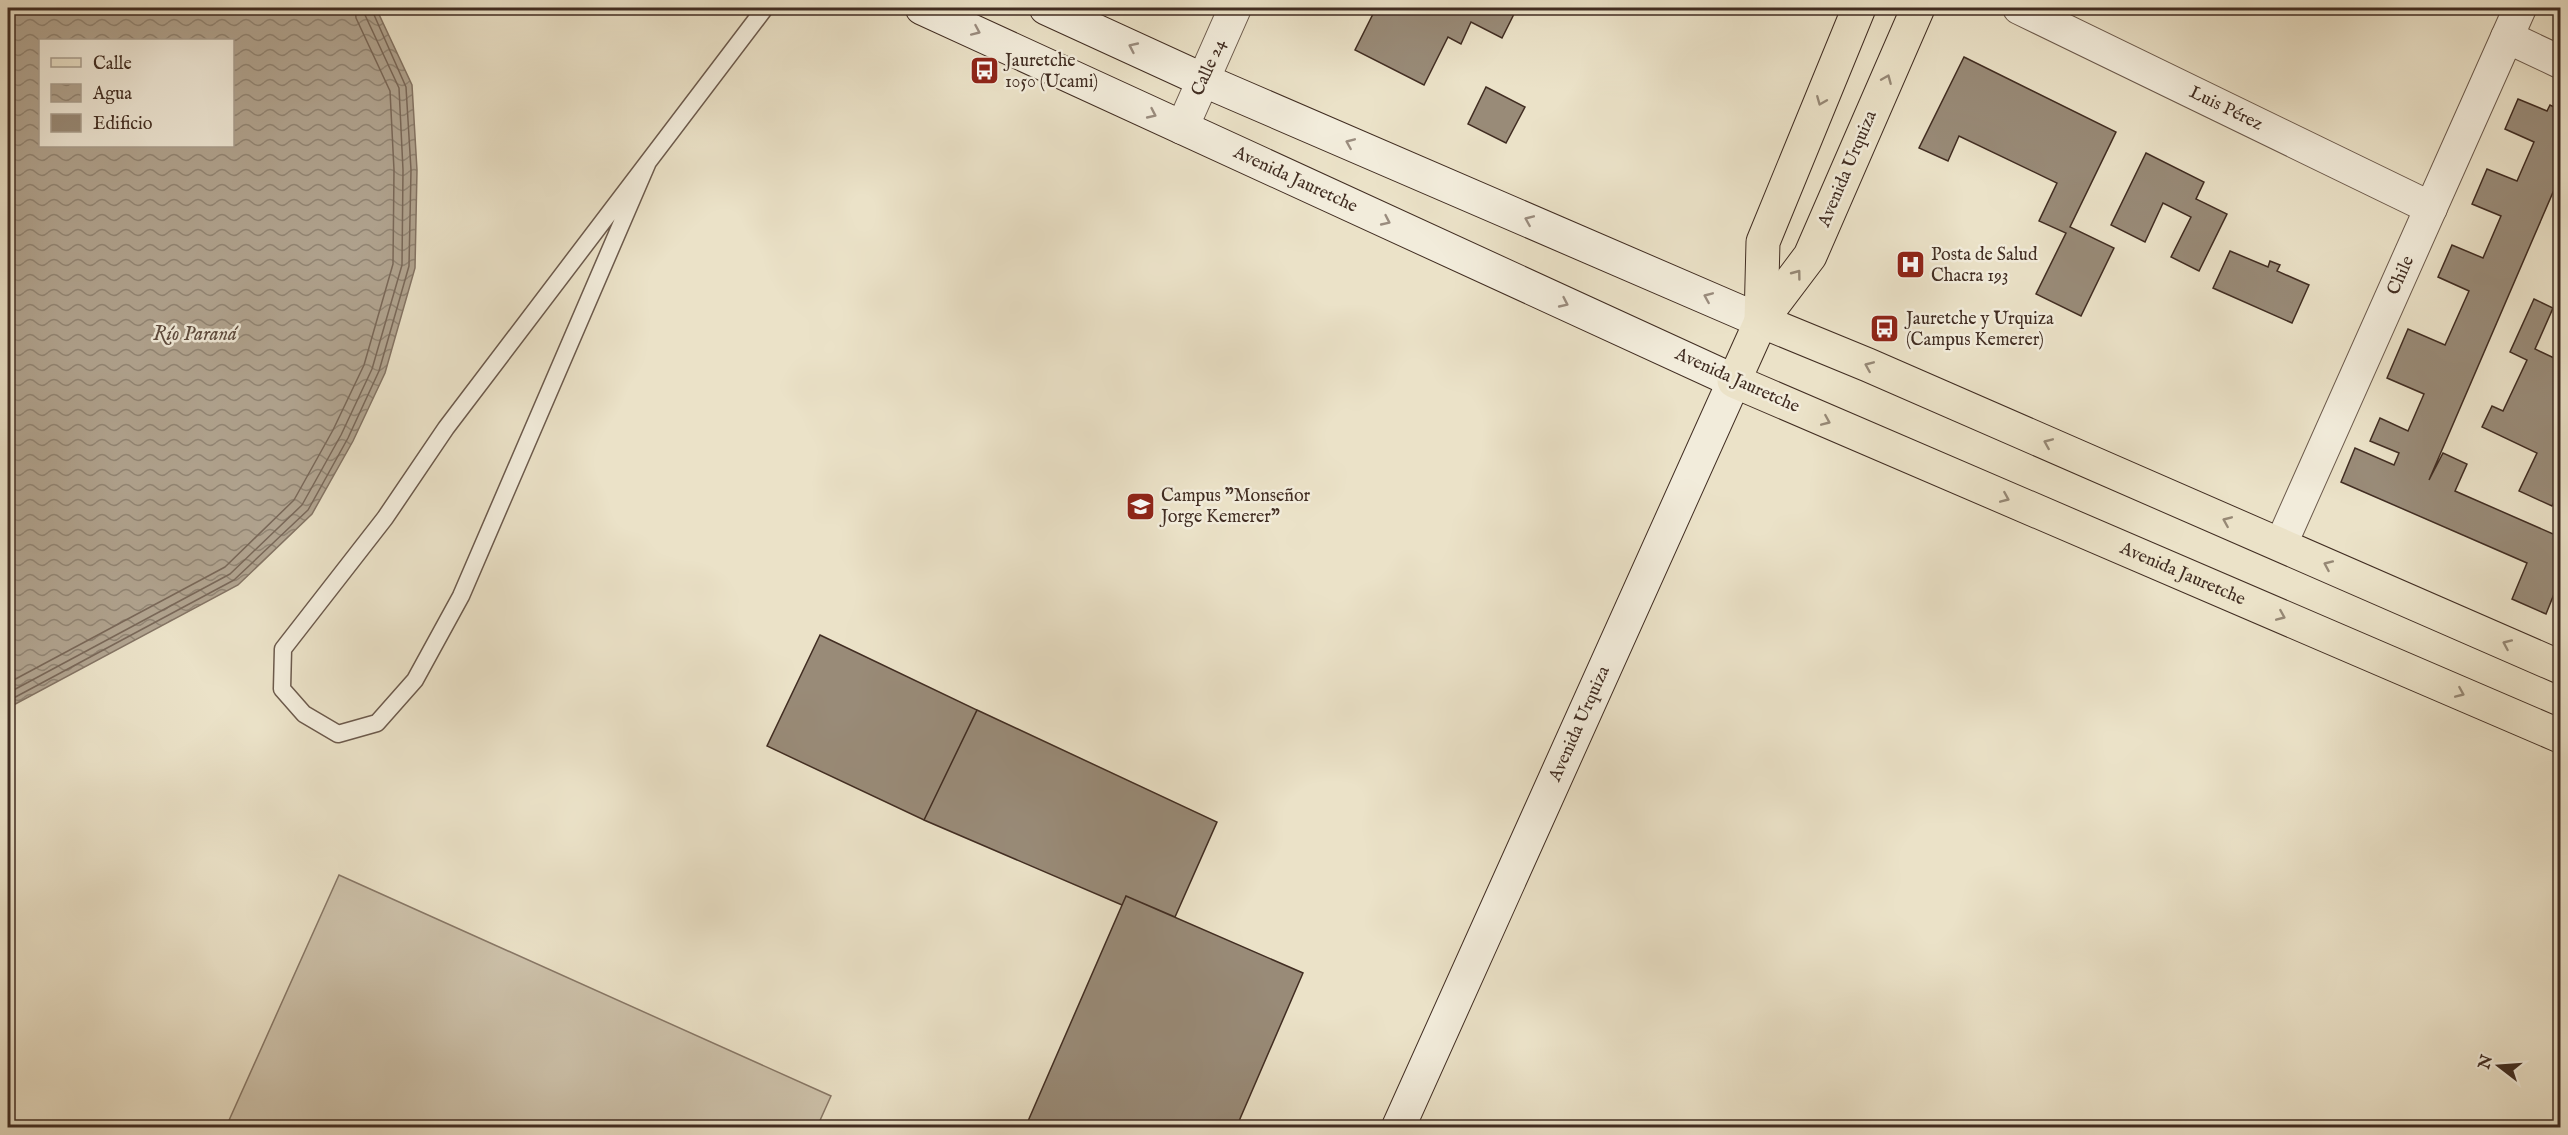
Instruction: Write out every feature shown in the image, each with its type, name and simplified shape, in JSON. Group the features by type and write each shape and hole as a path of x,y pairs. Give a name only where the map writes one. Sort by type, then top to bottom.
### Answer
{"main road":[{"name":"Avenida Jauretche","path":"922,8 1734,381 2560,736"},
{"path":"1046,8 1203,80 2281,544 2560,667"},
{"name":"Avenida Urquiza","path":"1761,321 1763,242 1859,8"},
{"name":"Avenida Urquiza","path":"1398,1128 1761,321 1810,256 1918,8"}],"street":[{"name":"Calle 24","path":"1182,128 1235,8"},
{"name":"Luis Pérez","path":"2019,8 2432,208"},
{"name":"Chile","path":"2281,544 2520,8"},
{"path":"2507,37 2560,62"}],"lane":[{"path":"648,162 455,607 415,680 377,723 338,734 304,714 282,689 283,649 385,518 446,428 648,162 765,8"}],"shaded area":[{"path":"339,875 831,1096 817,1127 226,1127"}],"water":[{"name":"Río Paraná","path":"8,8 376,8 412,85 417,170 415,268 385,373 353,441 312,514 238,585 8,708"}],"building":[{"path":"1376,8 1517,8 1502,38 1471,22 1461,44 1448,37 1424,85 1355,50"},
{"path":"1964,57 2116,132 2070,227 2114,248 2081,316 2036,294 2066,233 2039,221 2057,183 1959,136 1948,161 1919,148"},
{"path":"1486,87 1525,107 1506,143 1468,124"},
{"path":"2518,99 2547,111 2550,105 2560,110 2560,176 2429,480 2443,453 2467,464 2455,491 2560,537 2560,579 2546,614 2512,599 2527,563 2341,482 2355,448 2394,465 2399,453 2370,441 2380,418 2408,431 2424,394 2387,378 2408,329 2445,345 2469,291 2438,277 2452,245 2483,258 2501,216 2472,204 2487,169 2517,181 2534,142 2505,129"},
{"path":"2146,153 2204,182 2196,199 2227,214 2199,271 2171,257 2191,217 2163,203 2145,242 2111,225"},
{"path":"2230,251 2268,267 2270,261 2280,265 2277,271 2309,285 2292,323 2213,288"},
{"path":"2534,299 2553,308 2535,349 2554,358 2560,344 2560,488 2552,506 2519,491 2537,453 2482,427 2492,406 2503,411 2527,360 2510,352"},
{"path":"820,635 977,710 924,820 767,746"},
{"path":"977,710 1217,822 1175,917 1126,896 1122,905 924,820"},
{"path":"1126,896 1303,973 1236,1128 1025,1128"}],"place":[{"name":"Jauretche 1050 (Ucami)","path":"984,71"},
{"name":"Posta de Salud Chacra 193","path":"1910,265"},
{"name":"Jauretche y Urquiza (Campus Kemerer)","path":"1885,329"},
{"name":"Campus \"Monseñor Jorge Kemerer\"","path":"1140,506"}]}
